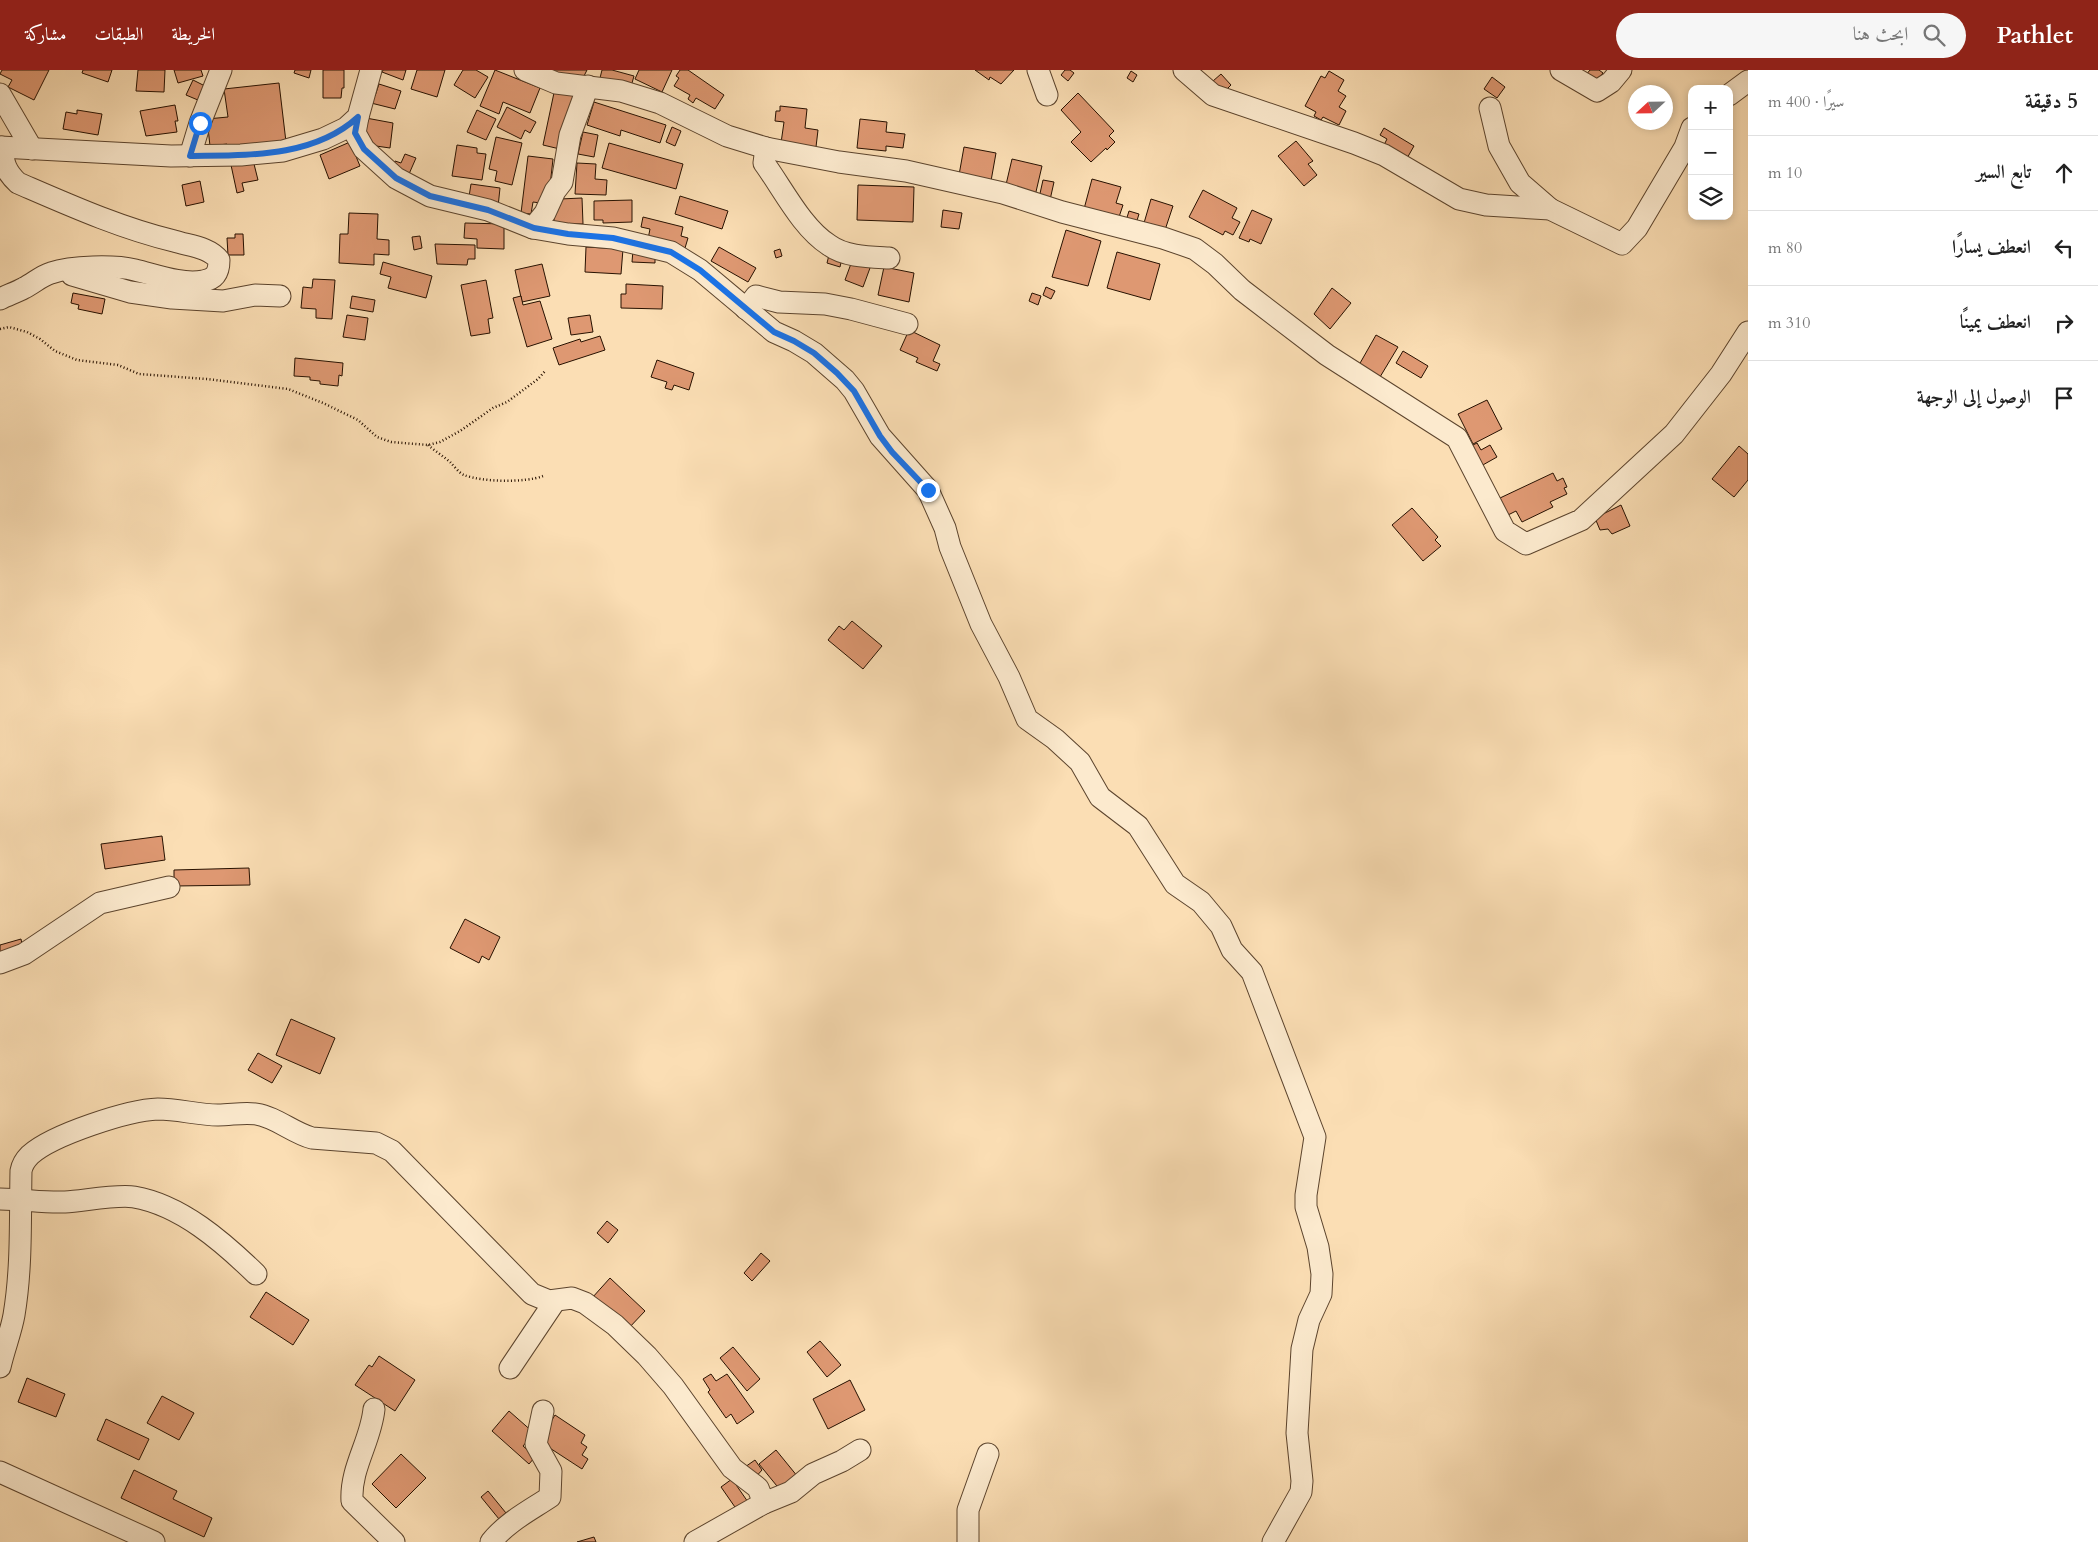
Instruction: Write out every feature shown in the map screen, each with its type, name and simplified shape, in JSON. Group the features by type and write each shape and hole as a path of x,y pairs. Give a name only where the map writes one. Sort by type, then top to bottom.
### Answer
{"street":[{"path":"190,156 200,123 221,70"},
{"path":"372,70 355,133 364,149 396,178 430,196 488,210 534,228 568,234 613,238 671,252 700,270 774,332 814,353 837,373 854,391 880,436 928,490 945,528 950,547 981,624 1009,677 1027,719 1080,762 1100,797 1138,826 1175,884 1201,902 1221,926 1232,950 1252,972 1315,1137 1306,1201 1318,1247 1322,1274 1321,1294 1309,1320 1302,1349 1297,1433 1302,1481 1301,1492 1273,1542"},
{"path":"525,70 556,83 621,91 660,103 728,136 766,148 839,162 906,171 1003,193 1062,212 1163,238 1195,249 1215,264 1242,290 1327,355 1457,438 1505,531 1526,544 1581,520 1674,434 1721,374 1748,332"},
{"path":"1038,70 1047,95"},
{"path":"1184,70 1213,95 1228,102 1258,109 1384,155 1459,199 1486,205 1550,209"},
{"path":"1561,70 1597,91 1611,82 1621,70"},
{"path":"1733,92 1748,81"},
{"path":"534,228 545,213 562,182 570,135 588,86"},
{"path":"0,94 32,149"},
{"path":"1490,108 1499,146 1520,183 1550,209 1622,244 1642,220 1685,147 1691,130"},
{"path":"0,300 24,288 40,277 80,268 127,268 190,282 201,282 214,278 219,271 219,260 213,251 163,239 92,214 18,183 10,175 4,164 1,147 190,156 241,155 283,151 323,139 346,128 358,117"},
{"path":"766,148 764,163 811,230 830,246 863,256 889,258"},
{"path":"60,271 130,292 172,298 223,301 254,295 280,296"},
{"path":"746,310 756,296 779,302 824,304 851,308 907,324"},
{"path":"0,963 24,954 100,903 168,887"},
{"path":"0,1367 14,1314 20,1253 20,1171 30,1155 92,1124 147,1110 160,1109 209,1115 258,1114 312,1138 376,1143 385,1146 400,1158 532,1294 543,1300 556,1301 572,1298 585,1303 621,1331 673,1386 732,1468 758,1488 764,1503"},
{"path":"0,1199 65,1202 133,1196 164,1206 207,1233 236,1254 256,1274"},
{"path":"510,1368 556,1301"},
{"path":"374,1409 373,1424 351,1488 352,1501 394,1542"},
{"path":"492,1542 499,1532 550,1497 551,1471 536,1444 543,1412"},
{"path":"695,1542 764,1503 791,1492 813,1474 842,1461 860,1450"},
{"path":"968,1542 968,1510 988,1454"},
{"path":"0,1472 154,1542"}],"path":[{"path":"0,329 10,327 26,332 40,339 55,352 77,360 118,366 139,374 207,379 288,389 358,420 377,437 390,442 428,445 440,442 493,408 507,402 538,379 546,370"},
{"path":"428,445 463,475 483,479 506,480 534,480 543,476"}],"building":[{"path":"2,70 49,70 34,100 8,87 12,80 0,74"},
{"path":"83,70 112,70 108,82 82,73"},
{"path":"138,70 165,70 164,92 136,91"},
{"path":"174,70 201,70 203,76 178,83"},
{"path":"295,70 311,70 309,78 294,73"},
{"path":"323,70 344,70 344,88 342,88 341,98 323,98"},
{"path":"383,70 406,70 403,80 382,72"},
{"path":"417,70 445,70 437,97 411,89"},
{"path":"463,70 476,70 488,77 475,98 454,85"},
{"path":"495,70 540,88 530,113 503,102 499,114 480,106"},
{"path":"547,70 587,70 581,82"},
{"path":"602,70 612,70 634,76 630,90 599,82"},
{"path":"639,70 672,70 662,92 635,79"},
{"path":"680,70 688,70 724,95 715,109 696,98 693,103 688,99 690,95 674,86 679,78 676,76"},
{"path":"975,70 1014,70 1001,84 990,77 989,80"},
{"path":"1065,70 1070,70 1074,73 1068,81 1061,75"},
{"path":"1590,70 1599,70 1603,73 1595,83 1585,76"},
{"path":"1131,71 1137,75 1133,82 1127,78"},
{"path":"1329,71 1344,80 1338,91 1346,96 1339,107 1346,111 1339,125 1323,117 1321,120 1314,116 1316,112 1305,106 1321,76 1325,78"},
{"path":"1221,74 1231,85 1224,92 1213,81"},
{"path":"1492,77 1505,87 1497,98 1484,89"},
{"path":"193,80 211,89 205,103 186,95"},
{"path":"279,83 286,142 228,148 227,144 210,146 207,119 228,117 224,89"},
{"path":"379,84 401,91 395,109 367,102 375,96"},
{"path":"555,88 576,92 564,150 543,145"},
{"path":"1078,93 1114,131 1109,136 1115,142 1091,162 1071,142 1081,132 1061,110"},
{"path":"594,102 666,125 660,143 621,130 620,136 587,125"},
{"path":"175,105 178,121 175,121 177,132 146,136 140,111"},
{"path":"780,106 807,109 805,128 818,130 816,147 781,143 784,122 775,121 776,111 780,111"},
{"path":"507,107 536,122 530,133 525,130 521,139 497,127"},
{"path":"77,110 102,114 98,135 63,129 66,112 77,114"},
{"path":"477,110 496,119 486,140 467,132"},
{"path":"366,118 393,123 390,148 362,144"},
{"path":"860,119 887,122 886,132 905,134 903,148 886,146 886,151 857,148"},
{"path":"672,127 681,131 675,146 666,142"},
{"path":"1384,128 1414,146 1406,160 1383,147 1387,139 1380,135"},
{"path":"583,132 598,135 594,157 578,154"},
{"path":"496,137 522,143 512,185 495,181 497,171 489,169"},
{"path":"1296,141 1313,161 1308,164 1317,175 1304,186 1278,156"},
{"path":"350,142 360,166 329,179 320,155"},
{"path":"609,143 683,164 676,189 602,168"},
{"path":"457,145 477,148 477,153 486,154 482,180 452,176"},
{"path":"964,147 996,153 991,181 959,175"},
{"path":"405,154 416,158 409,174 390,172 395,161 401,163"},
{"path":"528,156 553,159 548,204 533,202 531,214 521,213"},
{"path":"1012,159 1042,166 1035,196 1005,189"},
{"path":"253,160 258,180 242,183 244,191 237,193 231,165"},
{"path":"577,163 596,164 595,179 607,180 606,195 575,194"},
{"path":"1092,179 1121,187 1116,203 1123,205 1118,220 1084,209"},
{"path":"1043,180 1054,182 1050,200 1039,198"},
{"path":"200,181 204,202 186,206 182,185"},
{"path":"471,184 500,188 498,207 468,203"},
{"path":"858,185 914,187 913,222 857,220"},
{"path":"1203,190 1237,208 1232,218 1240,222 1233,235 1225,231 1223,235 1189,217"},
{"path":"680,196 728,211 722,229 675,214"},
{"path":"582,198 583,224 554,224 554,206 560,206 560,199"},
{"path":"1151,199 1173,206 1165,230 1144,223"},
{"path":"632,200 632,222 603,223 603,220 594,220 594,201"},
{"path":"943,210 962,213 959,229 941,227"},
{"path":"1252,210 1272,219 1261,244 1250,239 1249,242 1239,238"},
{"path":"1129,211 1139,214 1135,227 1125,224"},
{"path":"349,213 378,214 377,239 389,240 389,255 374,254 374,265 339,263 340,234 348,234"},
{"path":"643,217 683,227 681,236 688,238 685,248 648,239 650,229 641,227"},
{"path":"465,223 504,224 504,249 477,248 477,239 464,238"},
{"path":"1066,230 1101,241 1088,286 1052,277"},
{"path":"235,234 243,234 244,255 228,255 227,238 235,238"},
{"path":"420,236 422,248 414,250 412,237"},
{"path":"435,244 475,245 475,259 468,259 467,265 437,264"},
{"path":"586,247 623,249 621,274 585,272"},
{"path":"719,247 756,268 748,282 711,261"},
{"path":"780,249 782,256 776,258 774,251"},
{"path":"633,250 655,251 655,263 632,262"},
{"path":"1117,252 1160,264 1150,300 1107,288"},
{"path":"829,255 842,258 840,267 827,263"},
{"path":"852,261 870,268 863,287 845,280"},
{"path":"383,262 432,276 426,298 388,288 391,277 380,274"},
{"path":"542,264 550,296 522,302 515,270"},
{"path":"884,267 914,273 909,302 878,295"},
{"path":"313,279 335,280 332,319 316,318 316,309 301,308 303,287 312,288"},
{"path":"486,280 493,318 488,319 490,333 471,336 461,285"},
{"path":"626,284 663,286 662,309 621,308 621,294 626,294"},
{"path":"1046,287 1055,291 1051,299 1043,295"},
{"path":"1332,288 1351,303 1330,329 1314,314"},
{"path":"73,293 105,299 102,314 78,309 79,305 71,303"},
{"path":"1032,293 1041,296 1038,305 1029,301"},
{"path":"352,296 375,300 373,312 350,308"},
{"path":"521,296 523,305 540,301 552,339 527,347 513,298"},
{"path":"347,315 368,318 365,340 343,337"},
{"path":"590,315 593,332 571,335 568,318"},
{"path":"909,330 940,345 933,361 940,364 937,371 916,362 918,358 900,350"},
{"path":"1376,335 1398,347 1380,377 1359,365"},
{"path":"600,336 605,350 559,365 553,348 580,339 581,342"},
{"path":"1403,351 1428,366 1421,378 1396,363"},
{"path":"295,358 343,363 342,376 339,375 338,386 320,384 320,381 310,380 310,377 294,376"},
{"path":"657,360 694,373 689,390 674,385 672,390 665,388 667,382 651,377"},
{"path":"1487,400 1502,429 1473,444 1458,414"},
{"path":"1477,443 1481,450 1490,445 1497,457 1481,466 1471,446"},
{"path":"1739,446 1748,454 1748,480 1734,497 1712,479"},
{"path":"1553,473 1557,481 1563,478 1567,487 1564,488 1567,494 1550,502 1553,507 1522,522 1516,511 1508,515 1500,498"},
{"path":"1621,505 1630,526 1612,534 1608,529 1600,530 1595,518"},
{"path":"1412,508 1438,537 1435,540 1441,546 1423,561 1392,525"},
{"path":"852,621 882,646 863,669 828,640 839,626 844,630"},
{"path":"162,836 165,860 105,869 101,844"},
{"path":"249,868 250,885 174,886 174,870"},
{"path":"465,919 500,937 489,960 482,956 479,963 450,948"},
{"path":"21,939 23,949 0,955 0,945"},
{"path":"291,1019 335,1038 320,1074 276,1055"},
{"path":"258,1053 282,1066 272,1083 248,1070"},
{"path":"607,1221 618,1230 608,1243 597,1233"},
{"path":"761,1253 770,1261 752,1281 744,1273"},
{"path":"610,1278 645,1311 627,1330 592,1298"},
{"path":"266,1292 309,1320 293,1345 250,1317"},
{"path":"820,1341 841,1365 827,1377 807,1352"},
{"path":"733,1347 760,1379 747,1391 720,1358"},
{"path":"379,1356 415,1380 395,1411 355,1385 369,1365 372,1367"},
{"path":"711,1374 716,1381 727,1374 754,1412 737,1424 731,1414 726,1418 708,1392 710,1390 703,1379"},
{"path":"27,1378 65,1394 56,1417 18,1402"},
{"path":"850,1380 865,1410 828,1429 813,1399"},
{"path":"162,1396 194,1413 179,1440 147,1423"},
{"path":"509,1411 534,1433 523,1446 535,1457 529,1464 492,1431"},
{"path":"555,1415 585,1435 581,1443 587,1447 582,1455 588,1459 582,1469 539,1441"},
{"path":"106,1419 149,1439 139,1460 97,1440"},
{"path":"776,1450 798,1477 781,1491 759,1464"},
{"path":"401,1454 426,1478 396,1508 372,1484"},
{"path":"755,1460 762,1470 754,1479 745,1467"},
{"path":"134,1470 177,1491 173,1499 212,1518 204,1537 121,1498"},
{"path":"732,1479 748,1502 737,1510 721,1487"},
{"path":"488,1491 506,1513 499,1519 481,1497"},
{"path":"594,1537 596,1542 577,1542"}],"route":[{"path":"200,123 190,156 241,155 283,151 323,139 346,128 358,117 355,133 364,149 396,178 430,196 488,210 534,228 568,234 613,238 671,252 700,270 774,332 814,353 845,380 854,391 880,436 892,452 928,490"}]}
